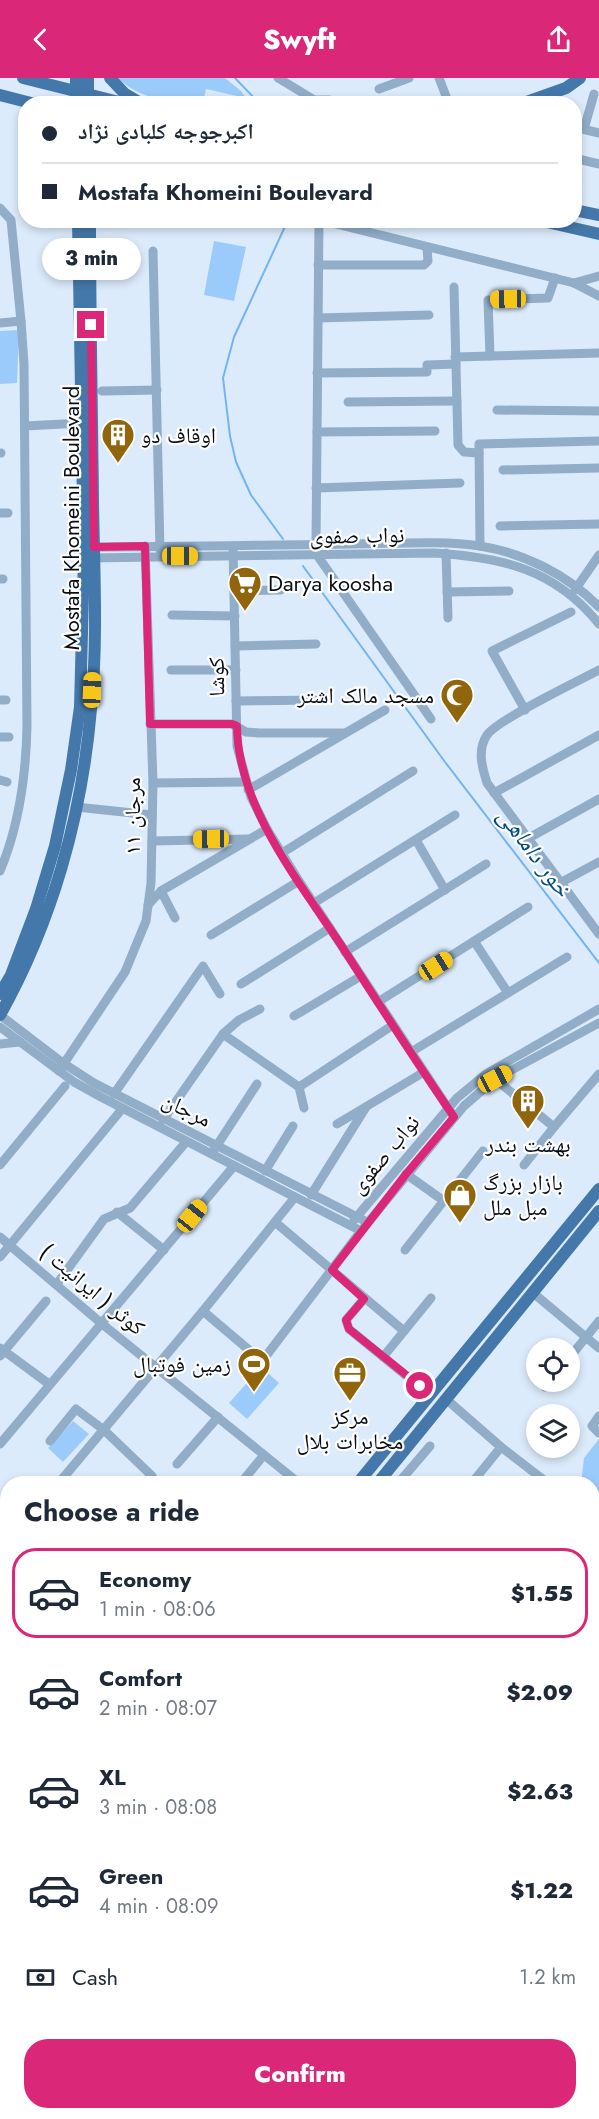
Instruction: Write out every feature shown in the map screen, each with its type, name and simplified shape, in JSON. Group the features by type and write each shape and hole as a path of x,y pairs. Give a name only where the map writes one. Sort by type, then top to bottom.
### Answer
{"main road":[{"path":"23,78 76,96"},
{"path":"76,78 81,96"},
{"path":"82,96 87,78"},
{"path":"110,78 128,96"},
{"path":"543,96 566,88 580,78"},
{"path":"0,96 18,100"},
{"path":"0,96 18,106"},
{"path":"582,212 599,215"},
{"name":"Mostafa Khomeini Boulevard","path":"0,994 11,975 36,909 55,846 71,770 80,707 89,552 81,423 78,228"},
{"name":"Mostafa Khomeini Boulevard","path":"0,1015 31,955 57,885 85,765 92,708 89,552 90,228"},
{"path":"573,228 599,234"},
{"path":"364,1476 599,1189"},
{"path":"384,1476 599,1211"}],"street":[{"path":"278,78 309,96"},
{"path":"379,89 409,78"},
{"path":"439,78 446,96"},
{"path":"582,121 594,94"},
{"path":"582,129 599,133"},
{"path":"582,159 598,162"},
{"path":"0,208 11,220 21,321 25,426 27,735 23,785 15,829 0,871"},
{"path":"319,228 316,550 431,719"},
{"path":"350,228 574,283 599,296"},
{"path":"318,265 424,265 428,261 427,248"},
{"path":"153,251 160,551"},
{"path":"574,283 599,276"},
{"path":"490,356 488,300 548,298 555,278"},
{"path":"454,287 458,445 464,452 599,441"},
{"path":"318,318 429,315"},
{"path":"0,323 21,321"},
{"path":"317,373 427,372 427,364 490,356 599,353"},
{"path":"102,392 156,390"},
{"path":"348,402 457,401"},
{"path":"497,410 599,411"},
{"path":"25,426 81,423"},
{"path":"317,432 435,431"},
{"path":"479,449 480,546"},
{"path":"504,470 599,468"},
{"path":"316,488 460,483"},
{"path":"500,526 599,524"},
{"name":"نواب صفوی","path":"89,552 480,546 521,557 578,586 599,607"},
{"name":"نواب صفوی","path":"435,548 446,554 478,556 511,563 532,572 572,595 599,624"},
{"name":"کوشا","path":"233,550 237,746 247,786 267,829 282,854 454,1117"},
{"name":"مرجان ۱۱","path":"61,1067 125,972 142,932 148,905 151,883 153,783 145,551"},
{"path":"446,554 448,618"},
{"path":"572,595 599,555"},
{"path":"234,591 281,590"},
{"path":"447,592 509,591"},
{"path":"525,710 492,651 571,612"},
{"path":"172,615 235,616"},
{"path":"235,646 316,644"},
{"path":"171,670 236,670"},
{"path":"597,927 560,883 494,793 482,764 482,746 488,733 599,670"},
{"path":"236,701 322,700"},
{"path":"153,783 247,786 385,710"},
{"path":"150,724 232,724 246,732 259,734 345,733"},
{"path":"494,793 599,735"},
{"path":"282,854 413,771"},
{"path":"527,839 599,799"},
{"path":"76,807 152,815"},
{"path":"314,903 455,815"},
{"path":"148,905 161,891 267,829"},
{"path":"152,841 251,839"},
{"path":"416,840 445,890"},
{"path":"560,883 599,862"},
{"path":"345,952 486,864"},
{"path":"211,935 299,881"},
{"path":"161,891 175,918"},
{"path":"378,1002 528,907"},
{"path":"242,984 330,928"},
{"path":"474,941 508,993"},
{"path":"411,1052 567,957"},
{"path":"114,1094 203,966 220,994"},
{"path":"294,1016 361,976"},
{"path":"163,1120 223,1034 239,1020 260,1009"},
{"name":"نواب صفوی","path":"350,1226 457,1098 486,1074 599,1009"},
{"name":"مرجان","path":"0,1015 61,1067 74,1082 361,1231"},
{"path":"299,1087 393,1025"},
{"name":"نواب صفوی","path":"203,1311 256,1356 266,1356 367,1222 464,1106 495,1079 597,1025"},
{"name":"مرجان","path":"0,1027 61,1067 367,1222"},
{"path":"223,1034 299,1087 304,1108"},
{"path":"0,1044 20,1042"},
{"path":"337,1124 424,1072"},
{"path":"524,1166 599,1074"},
{"path":"495,1079 554,1127"},
{"path":"211,1154 257,1084"},
{"path":"0,1165 65,1086"},
{"path":"311,1195 366,1107"},
{"path":"0,1257 122,1108"},
{"path":"265,1171 293,1126"},
{"path":"57,1284 104,1219 129,1208 186,1142"},
{"path":"405,1250 483,1151"},
{"path":"0,1444 234,1166"},
{"path":"406,1174 444,1201"},
{"path":"65,1476 295,1197"},
{"path":"117,1212 164,1250"},
{"path":"275,1222 404,1331"},
{"name":"کوثر ( ایرانیت )","path":"0,1237 101,1323 290,1476"},
{"path":"532,1292 599,1348"},
{"path":"361,1296 346,1320 349,1329 431,1396"},
{"path":"383,1357 431,1298"},
{"path":"46,1301 1,1351 49,1384"},
{"path":"580,1344 599,1321"},
{"path":"446,1399 539,1476"},
{"path":"50,1441 76,1409 104,1430 144,1476"},
{"path":"177,1464 218,1416"},
{"path":"599,1416 592,1426 599,1433"},
{"path":"404,1476 430,1446"},
{"path":"477,1476 501,1447"},
{"path":"247,1476 264,1455"}],"shaded area":[{"path":"118,78 225,78 245,96 206,89 204,96 147,96"},
{"path":"214,241 246,247 234,301 204,295"},
{"path":"19,330 17,383 0,384 0,331"},
{"name":"زمین فوتبال","path":"261,1367 279,1383 247,1419 229,1403"},
{"path":"73,1421 89,1434 63,1462 48,1448"},
{"path":"599,1439 599,1476 582,1476 584,1458"}],"waterway":[{"path":"235,78 252,96"},
{"path":"283,539 251,495 236,462 230,436 223,378 234,337 284,228"},
{"name":"خور داماهی","path":"303,566 445,762 599,963"}],"place":[{"name":"اوقاف دو","path":"118,464"},
{"name":"Darya koosha","path":"245,612"},
{"name":"مسجد مالک اشتر","path":"457,724"},
{"name":"بهشت بندر","path":"528,1130"},
{"name":"بازار بزرگ مبل ملل","path":"460,1224"},
{"name":"زمین فوتبال","path":"254,1393"},
{"name":"مرکز مخابرات بلال","path":"350,1402"}],"route":[{"path":"91,325 94,547 145,546 150,724 232,724 237,726 237,746 246,783 267,829 454,1117 406,1174 332,1270 364,1299 346,1320 349,1329 420,1386"}]}
